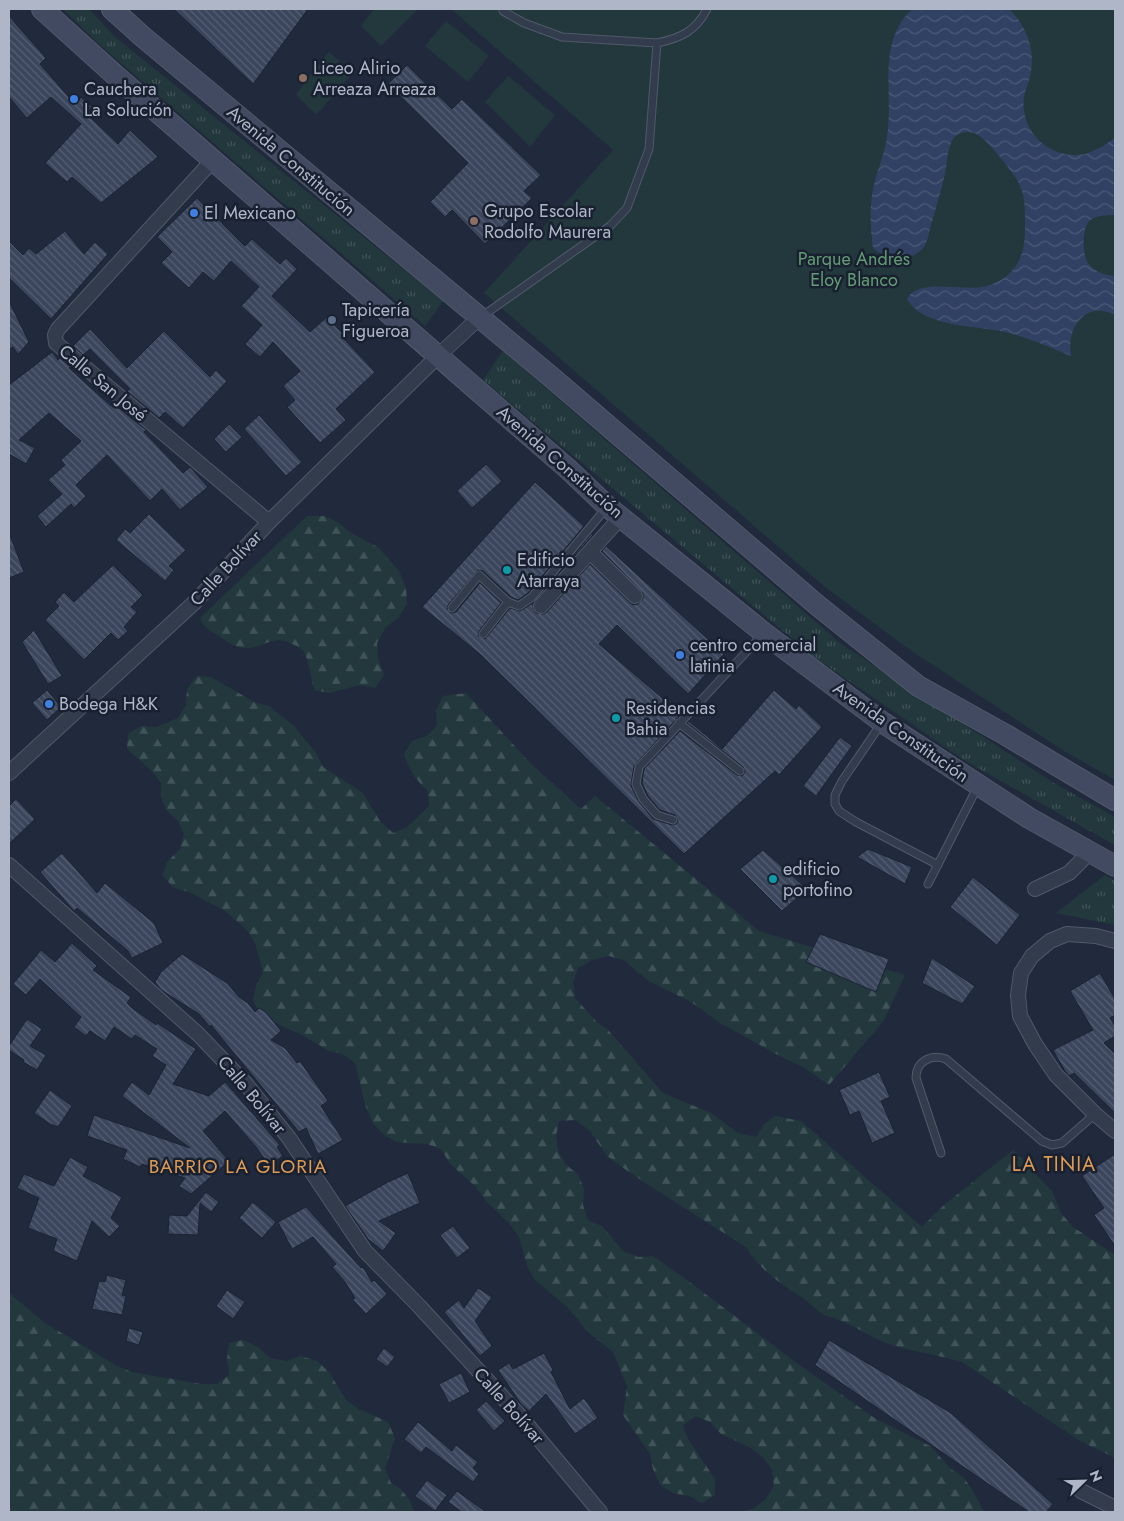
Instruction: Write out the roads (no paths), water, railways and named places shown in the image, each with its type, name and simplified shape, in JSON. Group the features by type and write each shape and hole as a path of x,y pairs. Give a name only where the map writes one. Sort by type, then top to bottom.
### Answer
{"main road":[{"name":"Avenida Constitución","path":"42,9 568,469 614,512 764,633 882,722 978,786 1029,818 1115,866"},
{"name":"Avenida Constitución","path":"112,9 663,472 818,605 918,686 1006,735 1115,800"}],"street":[{"name":"Calle San José","path":"213,160 58,329 55,335 56,343 269,522"},
{"name":"Calle Bolívar","path":"9,773 195,602 269,522 479,318"},
{"path":"541,606 590,552 614,512"},
{"path":"590,552 635,596"},
{"path":"1035,889 1069,873 1090,852"},
{"name":"Calle Bolívar","path":"11,869 198,1034 246,1084 289,1138 365,1251 519,1415 600,1512"},
{"path":"1115,941 1096,936 1067,934 1050,941 1032,956 1021,973 1018,995 1020,1016 1035,1044 1056,1075 1115,1131"},
{"path":"1081,1491 1115,1508"}],"lane":[{"path":"503,12 524,23 562,37 657,43 673,40 686,34 701,20 707,9"},
{"path":"479,318 610,226 627,208 649,149 657,43"},
{"path":"452,608 478,575 508,602 519,606 532,597 614,512"},
{"path":"483,634 508,602"},
{"path":"673,820 657,815 643,799 636,784 639,767 764,633"},
{"path":"882,722 842,781 834,795 835,804 839,811 856,822 938,865"},
{"path":"679,723 740,771"},
{"path":"928,884 978,786"},
{"path":"941,1152 916,1078 916,1071 928,1058 938,1056 946,1059 1042,1141 1052,1145 1062,1143 1095,1114"}],"water":[{"path":"912,9 1009,9 1016,16 1026,33 1031,51 1031,70 1024,106 1026,120 1037,138 1054,150 1074,155 1093,151 1115,138 1115,215 1101,216 1088,222 1084,233 1084,240 1086,258 1090,266 1100,273 1115,276 1115,315 1104,311 1095,311 1080,319 1072,336 1071,356 1010,333 939,321 915,309 907,299 912,293 930,287 973,288 989,285 1000,281 1009,274 1020,259 1025,235 1025,209 1022,190 1004,162 978,135 972,132 961,133 954,138 950,145 946,170 928,236 922,249 917,254 904,258 894,258 879,253 873,248 871,206 873,189 887,136 889,120 890,53 894,37 901,22"}],"place":[{"name":"Liceo Alirio Arreaza Arreaza","path":"303,78"},
{"name":"Cauchera La Solución","path":"74,99"},
{"name":"El Mexicano","path":"194,213"},
{"name":"Grupo Escolar Rodolfo Maurera","path":"474,221"},
{"name":"Tapicería Figueroa","path":"332,320"},
{"name":"Edificio Atarraya","path":"507,570"},
{"name":"centro comercial latinia","path":"680,655"},
{"name":"Bodega H&K","path":"49,704"},
{"name":"Residencias Bahia","path":"616,718"},
{"name":"edificio portofino","path":"773,879"}],"district":[{"name":"LA TINIA","path":"1054,1164"},
{"name":"BARRIO LA GLORIA","path":"238,1166"}],"park label":[{"name":"Parque Andrés Eloy Blanco","path":"854,269"}]}
